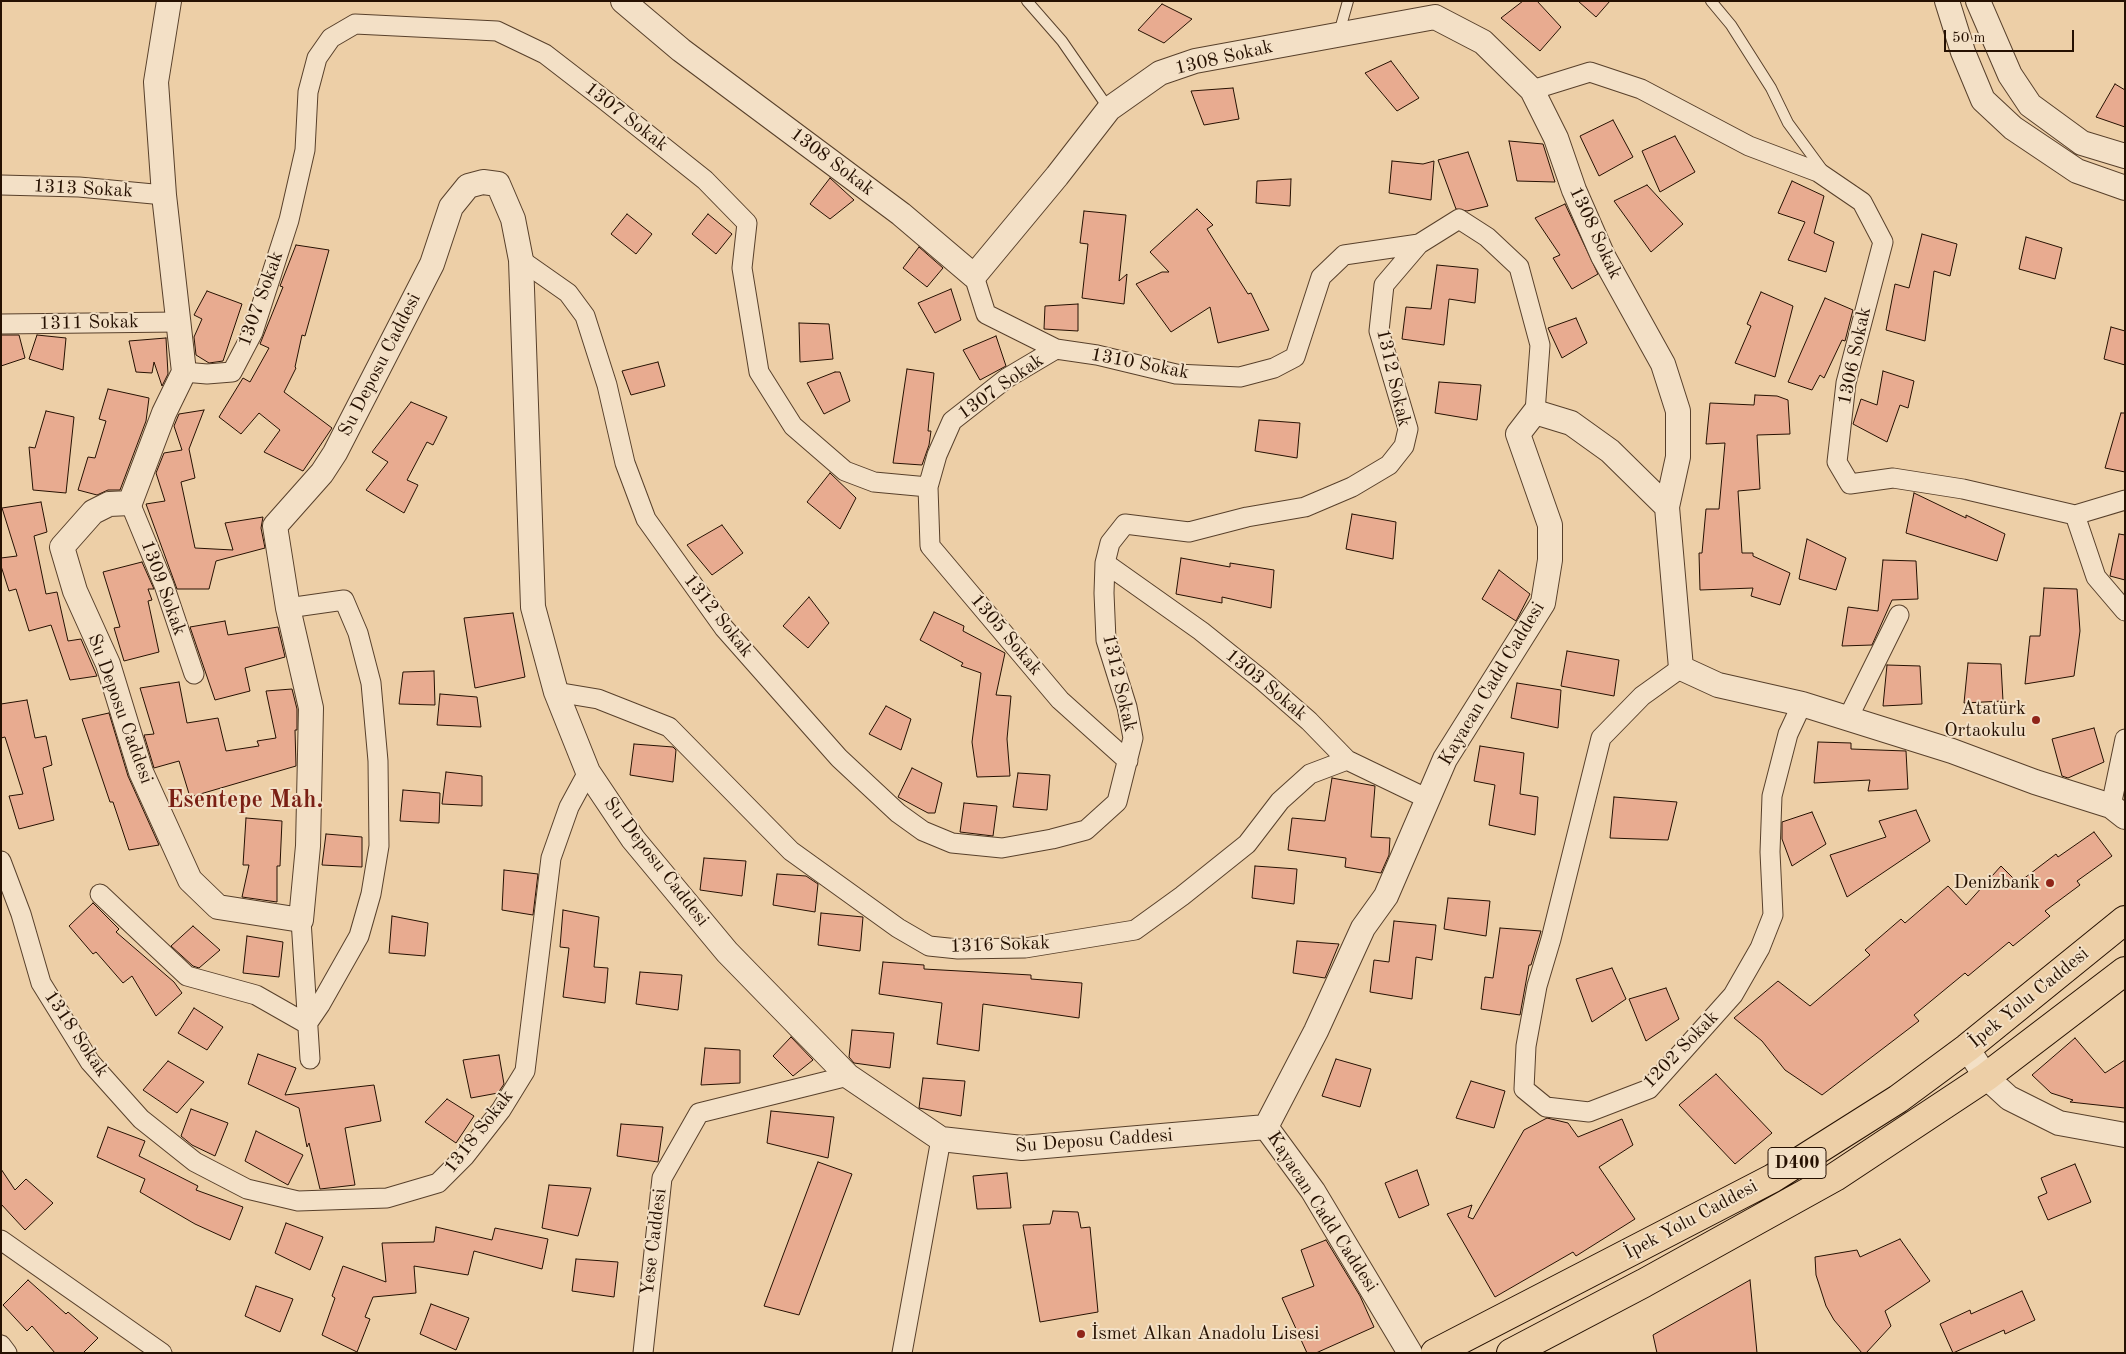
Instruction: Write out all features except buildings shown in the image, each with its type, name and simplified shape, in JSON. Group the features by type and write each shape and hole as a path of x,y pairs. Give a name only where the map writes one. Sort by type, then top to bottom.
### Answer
{"highway":[{"name":"İpek Yolu Caddesi","path":"1435,1353 1773,1178 1898,1099 1967,1048 2125,920"},
{"name":"İpek Yolu Caddesi","path":"1511,1353 1644,1283 1835,1177 1986,1077 2125,971"}],"street":[{"path":"130,503 164,413 184,372 164,195 156,82 170,1"},
{"name":"1308 Sokak","path":"623,1 680,50 901,214 974,276 1057,176 1109,109 1160,74 1195,60 1435,17 1484,42 1532,90 1556,138 1574,190 1603,256 1663,364 1678,411 1678,457 1667,507"},
{"path":"1947,1 1963,52 1983,100 2013,128 2077,171 2125,188"},
{"path":"1978,1 2010,76 2030,105 2082,143 2125,156"},
{"name":"1307 Sokak","path":"184,372 207,374 232,372 253,332 289,220 305,150 308,92 317,58 331,38 355,24 497,31 545,54 705,180 747,223 742,268 759,372 793,426 845,471 874,482 928,487 937,455 952,421 1007,378 1056,349"},
{"name":"1306 Sokak","path":"1532,90 1590,72 1642,89 1749,146 1818,172 1862,202 1883,242 1846,383 1837,462 1850,484 1892,478 1963,489 2075,515 2125,500"},
{"name":"Su Deposu Caddesi","path":"130,503 109,504 93,512 62,547 75,591 108,664 141,772 190,880 218,907 301,920 308,846 311,708 288,608 274,526 322,473 335,453 432,264 451,207 468,186 483,182 498,184 513,219 521,260 533,607 556,692 588,772 633,839 726,952 848,1076 941,1139 1022,1148 1266,1127"},
{"name":"1313 Sokak","path":"1,186 80,187 164,195"},
{"name":"1310 Sokak","path":"974,276 986,314 1056,349 1097,355 1176,374 1240,377 1274,368 1295,357 1321,277 1344,255 1420,244 1459,219 1487,238 1519,267 1540,345 1535,412"},
{"name":"1312 Sokak","path":"521,260 568,293 585,316 607,384 625,463 646,519 724,628 839,758 898,813 923,831 952,843 1002,848 1052,839 1086,830 1118,802 1133,738 1127,707 1106,640 1104,593 1105,563 1110,543 1125,524 1190,532 1247,517 1305,507 1352,487 1389,465 1404,446 1408,429 1380,331 1384,285 1420,244"},
{"name":"1311 Sokak","path":"1,324 178,322"},
{"path":"1535,412 1571,423 1610,452 1667,507 1681,668 1718,685 1802,704 1848,718 2118,812 2125,739"},
{"name":"Kayacan Cadd Caddesi","path":"1410,1353 1313,1190 1266,1127 1316,1031 1363,928 1386,896 1445,759 1543,603 1550,560 1550,525 1518,434 1535,412"},
{"name":"1305 Sokak","path":"928,487 930,546 1060,700 1128,761"},
{"name":"1309 Sokak","path":"130,503 164,585 194,674"},
{"path":"2075,515 2096,577 2125,611"},
{"name":"1303 Sokak","path":"1105,563 1201,631 1262,680 1309,721 1346,760 1428,799"},
{"path":"288,608 344,600 358,633 371,683 378,761 379,846 371,894 359,936 307,1024"},
{"path":"1848,718 1899,615"},
{"name":"1202 Sokak","path":"1681,668 1642,696 1601,738 1568,874 1537,986 1526,1046 1524,1089 1546,1107 1589,1112 1649,1089 1733,995 1760,948 1773,915 1770,852 1772,796 1788,734 1802,704"},
{"name":"1316 Sokak","path":"556,692 598,699 669,727 791,851 898,928 929,946 958,949 1025,948 1135,930 1182,896 1247,844 1280,801 1310,774 1346,760"},
{"name":"1318 Sokak","path":"1,861 21,914 41,983 90,1062 141,1119 195,1162 247,1188 298,1201 387,1198 438,1183 465,1156 501,1110 525,1071 551,858 569,807 588,772"},
{"path":"100,894 187,976 256,995 307,1024"},
{"path":"301,920 310,1059"},
{"path":"1967,1048 1986,1077 2009,1098 2059,1123 2125,1135"},
{"name":"Yese Caddesi","path":"643,1353 662,1178 699,1113 848,1076"},
{"path":"902,1353 941,1139"},
{"path":"1,1240 162,1353"},
{"path":"1,1345 7,1353"}],"lane":[{"path":"1027,1 1062,41 1109,109"},
{"path":"1340,33 1348,1"},
{"name":"1306 Sokak","path":"1711,1 1731,25 1763,75 1788,123 1815,157 1828,180"}],"place":[{"name":"Atatürk Ortaokulu","path":"2036,720"},
{"name":"Denizbank","path":"2050,883"},
{"name":"İsmet Alkan Anadolu Lisesi","path":"1081,1334"}],"district":[{"name":"Esentepe Mah.","path":"245,801"}]}
